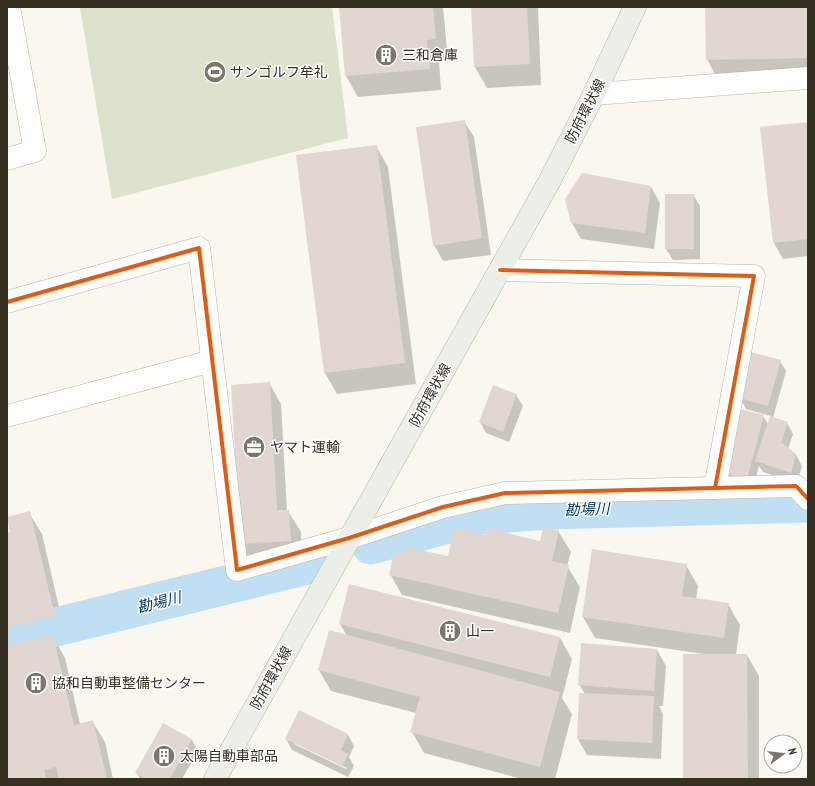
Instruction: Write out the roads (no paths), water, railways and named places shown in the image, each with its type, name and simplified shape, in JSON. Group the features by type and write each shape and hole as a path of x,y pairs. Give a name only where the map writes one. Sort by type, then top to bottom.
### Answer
{"main road":[{"name":"防府環状線","path":"215,779 549,182 594,94 635,7"}],"street":[{"path":"7,159 35,151 10,21"},
{"path":"594,94 808,78"},
{"path":"7,302 199,248 237,570 349,538 443,507 505,492 796,486 808,500"},
{"path":"500,270 754,276 715,488"},
{"path":"7,416 212,361"}],"waterway":[{"name":"勘場川","path":"371,545 481,515 549,510 808,503"},
{"name":"勘場川","path":"7,639 311,564"}],"place":[{"name":"三和倉庫","path":"386,55"},
{"name":"サンゴルフ牟礼","path":"215,72"},
{"name":"ヤマト運輸","path":"254,447"},
{"name":"山一","path":"450,631"},
{"name":"協和自動車整備センター","path":"36,683"},
{"name":"太陽自動車部品","path":"164,756"}]}
